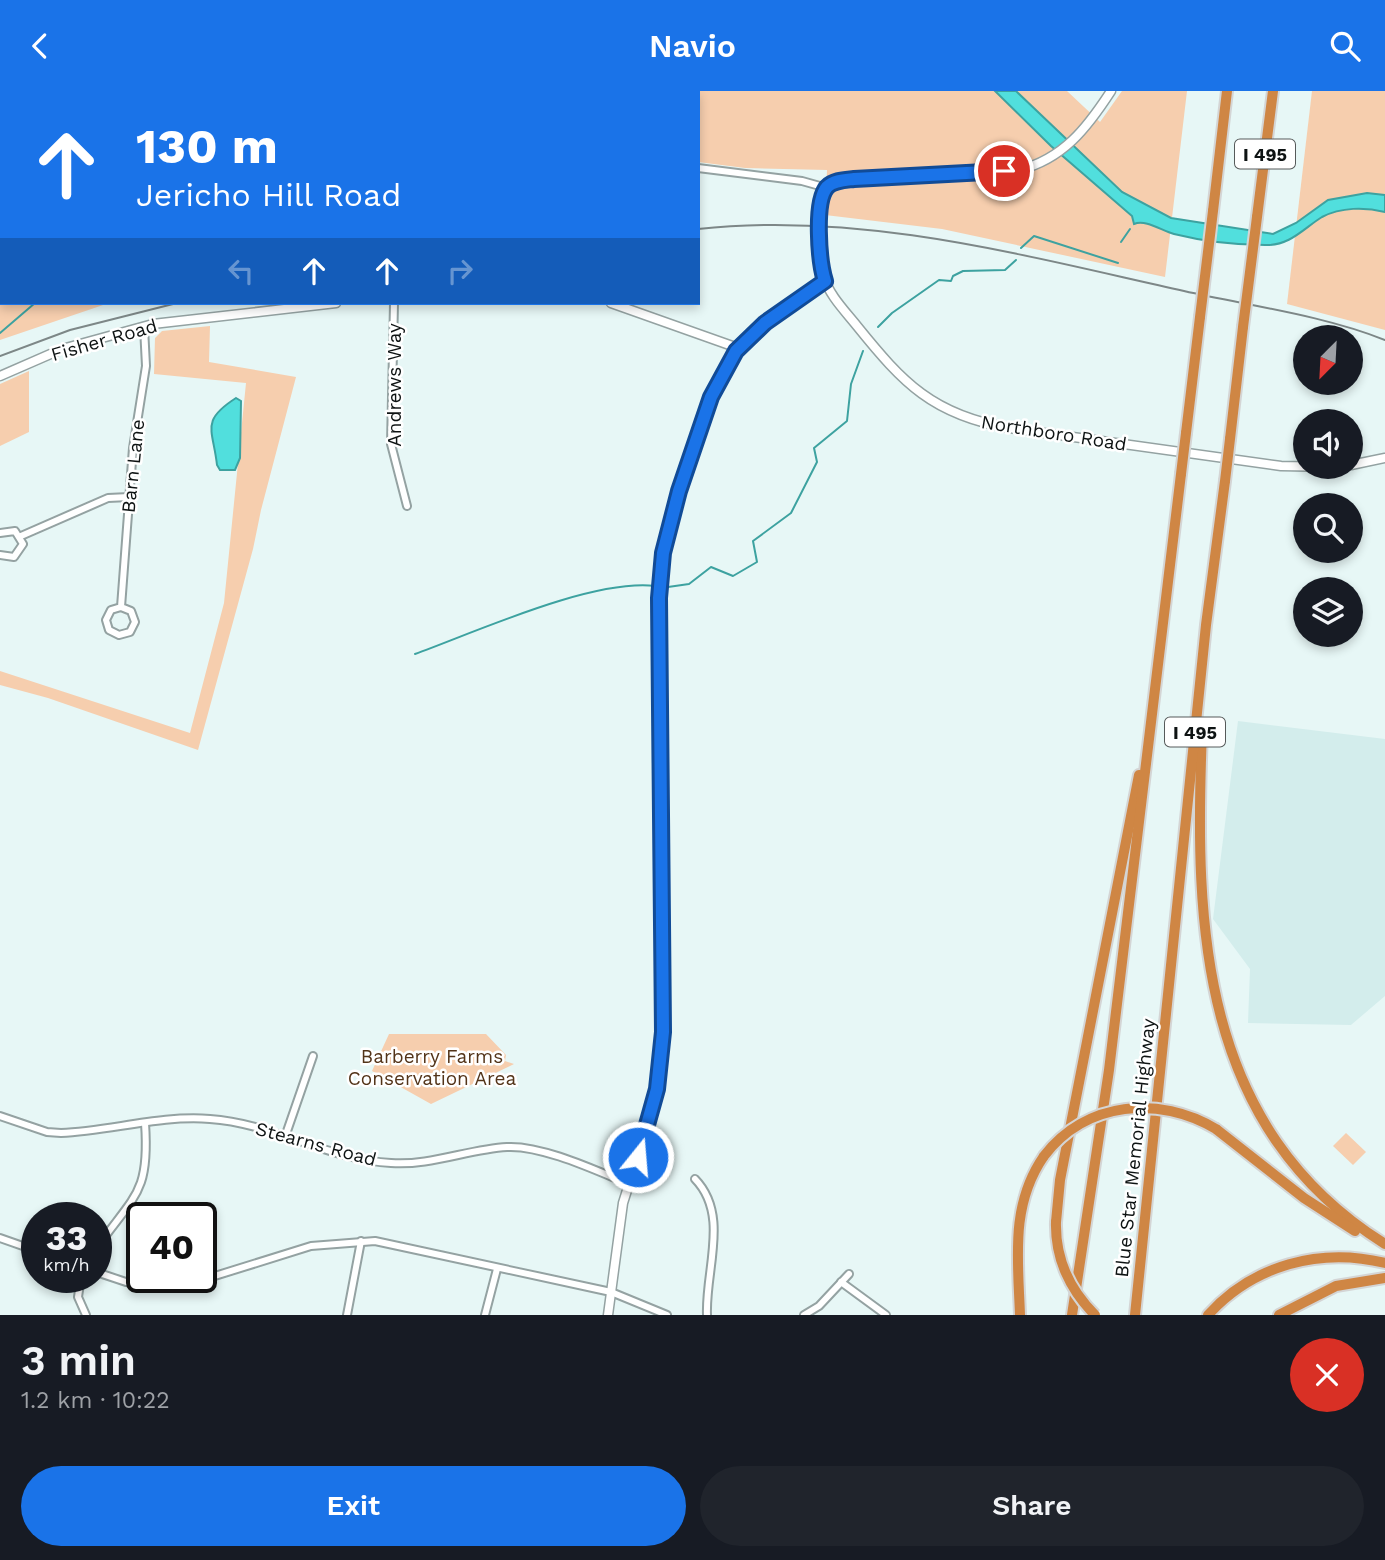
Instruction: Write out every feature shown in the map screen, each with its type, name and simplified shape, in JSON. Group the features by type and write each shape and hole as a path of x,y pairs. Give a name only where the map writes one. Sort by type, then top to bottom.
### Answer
{"highway":[{"name":"I 495","path":"1156,686 1227,91"},
{"name":"I 495","path":"1206,625 1273,91"},
{"name":"Blue Star Memorial Highway","path":"1135,1315 1206,625"},
{"path":"1206,625 1200,880 1207,959 1220,1020 1248,1091 1289,1158 1338,1211 1385,1245"},
{"name":"Blue Star Memorial Highway","path":"1072,1315 1118,997 1156,686"},
{"path":"1095,1315 1074,1288 1063,1266 1056,1222 1061,1174 1156,686"},
{"path":"1020,1315 1018,1216 1027,1187 1044,1156 1060,1138 1082,1122 1120,1109 1168,1110 1216,1129 1312,1205 1385,1245"},
{"path":"1208,1315 1245,1283 1293,1262 1339,1257 1385,1263"},
{"path":"1279,1315 1336,1286 1385,1278"}],"street":[{"path":"700,168 802,181 827,188 835,182 854,179 1018,170 1045,162 1075,139 1111,91"},
{"name":"Northboro Road","path":"827,188 821,202 820,218 820,258 825,281 892,370 928,400 966,419 1293,467"},
{"path":"608,1315 620,1221 657,1089 663,1032 660,573 670,525 695,442 717,384 738,348 765,323 825,281"},
{"name":"Fisher Road","path":"0,376 62,349 144,327 320,305"},
{"name":"Andrews Way","path":"394,305 391,444 407,506"},
{"path":"617,305 738,348"},
{"name":"Barn Lane","path":"121,607 130,497 146,366 144,327"},
{"path":"1363,463 1385,458"},
{"path":"21,536 108,498 130,497"},
{"path":"0,533 9,530 21,536 23,544 19,554 8,558 0,555"},
{"name":"Barn Lane","path":"121,607 131,611 135,622 130,632 119,635 109,630 106,620 111,610 121,607"},
{"path":"285,1137 313,1056"},
{"name":"Stearns Road","path":"0,1116 47,1132 61,1133 210,1119 391,1163 451,1157 481,1150 523,1148 629,1184"},
{"path":"112,1227 141,1187 147,1159 145,1123"},
{"path":"695,1179 706,1191 713,1214 706,1315"},
{"path":"0,1238 21,1245"},
{"path":"112,1277 126,1282 164,1286 202,1280 292,1250 361,1241 417,1249 496,1269 611,1292 667,1315"},
{"path":"347,1315 361,1241"},
{"path":"485,1315 496,1269"},
{"path":"804,1315 819,1306 849,1274"},
{"path":"841,1282 886,1315"},
{"path":"79,1293 86,1315"}],"shaded area":[{"path":"1238,721 1385,739 1385,996 1351,1025 1248,1023 1250,969 1213,919"}],"green space":[{"path":"700,91 1067,91 1100,122 1122,91 1187,91 1165,277 942,229 825,215 827,170 745,168 700,162"},
{"path":"1312,91 1385,91 1385,330 1287,304"},
{"path":"0,305 103,305 0,340"},
{"path":"210,326 209,362 296,377 253,549 198,750 48,698 0,685 0,671 190,733 224,603 246,383 154,374 155,338 162,331"},
{"path":"29,371 29,432 0,446 0,384"},
{"name":"Barberry Farms Conservation Area","path":"389,1034 486,1034 506,1055 505,1061 514,1064 431,1104 372,1071"},
{"path":"1346,1133 1366,1152 1353,1165 1333,1146"}],"water":[{"path":"995,91 1016,91 1122,192 1171,218 1273,234 1296,223 1328,200 1367,193 1385,195 1385,212 1369,209 1337,211 1322,217 1296,236 1274,245 1208,241 1174,234 1149,224 1134,224 1132,216 1051,146"},
{"path":"236,398 241,401 240,458 235,470 220,470 212,434 213,420 217,413"}],"waterway":[{"path":"628,91 634,91"},
{"path":"1121,242 1130,229"},
{"path":"1021,248 1034,236 1118,263"},
{"path":"878,327 892,313 939,280 951,281 953,276 963,271 1005,270 1016,260"},
{"path":"0,333 33,305"},
{"path":"668,587 689,584 711,567 733,576 757,562 753,541 791,513 817,462 814,448 847,421 851,384 863,351"},
{"path":"415,654 568,598 600,590 655,586"}],"railway":[{"path":"700,229 760,225 821,226 943,240 1311,317 1385,340"},
{"path":"0,356 70,330 169,305"}],"route":[{"path":"638,1157 657,1089 663,1032 660,573 679,491 711,397 738,348 765,323 825,281 820,258 820,207 824,192 831,184 854,179 1004,171"}]}
